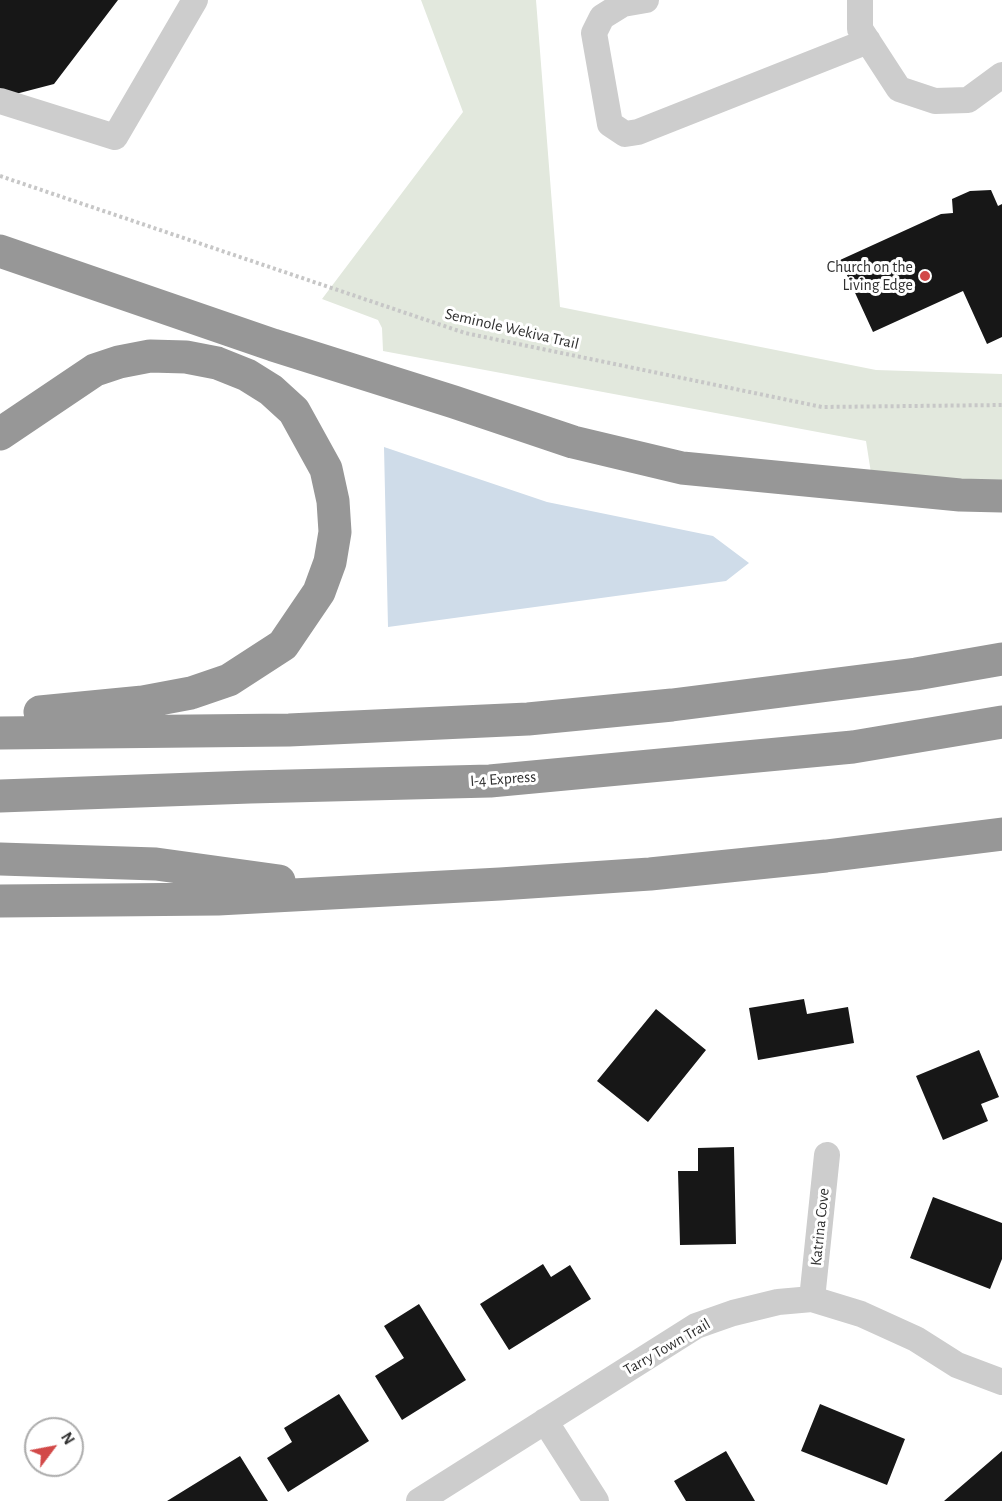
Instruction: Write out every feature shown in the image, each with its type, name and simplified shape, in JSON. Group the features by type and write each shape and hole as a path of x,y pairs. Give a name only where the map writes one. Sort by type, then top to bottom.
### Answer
{"highway":[{"path":"0,251 273,345 573,442 682,468 960,495 1002,496"},
{"path":"0,434 95,370 119,362 150,356 186,357 217,363 248,375 294,411 326,469 333,501 335,531 330,562 319,592 283,645 228,680 191,693 142,702 0,716"},
{"path":"0,733 289,730 528,719 916,674 1002,659"},
{"name":"I-4 Express","path":"0,796 490,781 853,747 1002,722"},
{"path":"0,901 219,899 650,874 826,856 1002,834"},
{"path":"0,859 156,864 359,892"}],"street":[{"path":"0,101 115,137 195,0"},
{"path":"646,0 623,4 602,17 594,33 610,124 625,134 638,132 868,41"},
{"path":"860,0 860,29 899,89 935,101 968,100 1002,75"},
{"name":"Katrina Cove","path":"812,1299 827,1155"},
{"name":"Tarry Town Trail","path":"419,1501 696,1326 733,1313 778,1302 812,1299 861,1314 915,1339 957,1365 1002,1382"},
{"path":"545,1421 596,1501"}],"path":[{"name":"Seminole Wekiva Trail","path":"0,176 465,333 822,407 1002,405"}],"shaded area":[{"path":"421,0 536,0 560,307 876,370 1002,374 1002,483 871,473 866,441 383,351 382,328 378,320 322,299 463,112"}],"water":[{"path":"384,447 547,502 713,536 749,563 726,581 388,627"}],"building":[{"path":"0,0 118,0 54,84 4,97 0,94"},
{"name":"Church on the Living Edge","path":"991,190 998,206 1002,204 1002,337 987,344 963,291 873,332 840,260 941,214 953,213 952,199 970,191"},
{"path":"804,999 807,1014 848,1007 854,1043 758,1060 749,1008"},
{"path":"656,1009 706,1050 648,1122 597,1081"},
{"path":"979,1050 999,1097 981,1104 988,1121 943,1140 916,1076"},
{"path":"734,1147 736,1244 680,1245 678,1171 698,1171 698,1148"},
{"path":"933,1197 1002,1223 1002,1259 990,1289 910,1258"},
{"path":"543,1264 551,1277 570,1265 591,1299 509,1350 480,1304"},
{"path":"419,1304 466,1380 402,1420 375,1376 404,1358 384,1326"},
{"path":"339,1394 369,1441 288,1492 267,1458 292,1442 284,1428"},
{"path":"820,1404 905,1439 887,1485 801,1451"},
{"path":"726,1451 755,1501 686,1501 674,1481"},
{"path":"1002,1451 1002,1501 944,1501"},
{"path":"240,1456 268,1501 167,1501"}],"place":[{"name":"Church on the Living Edge","path":"925,276"}]}
